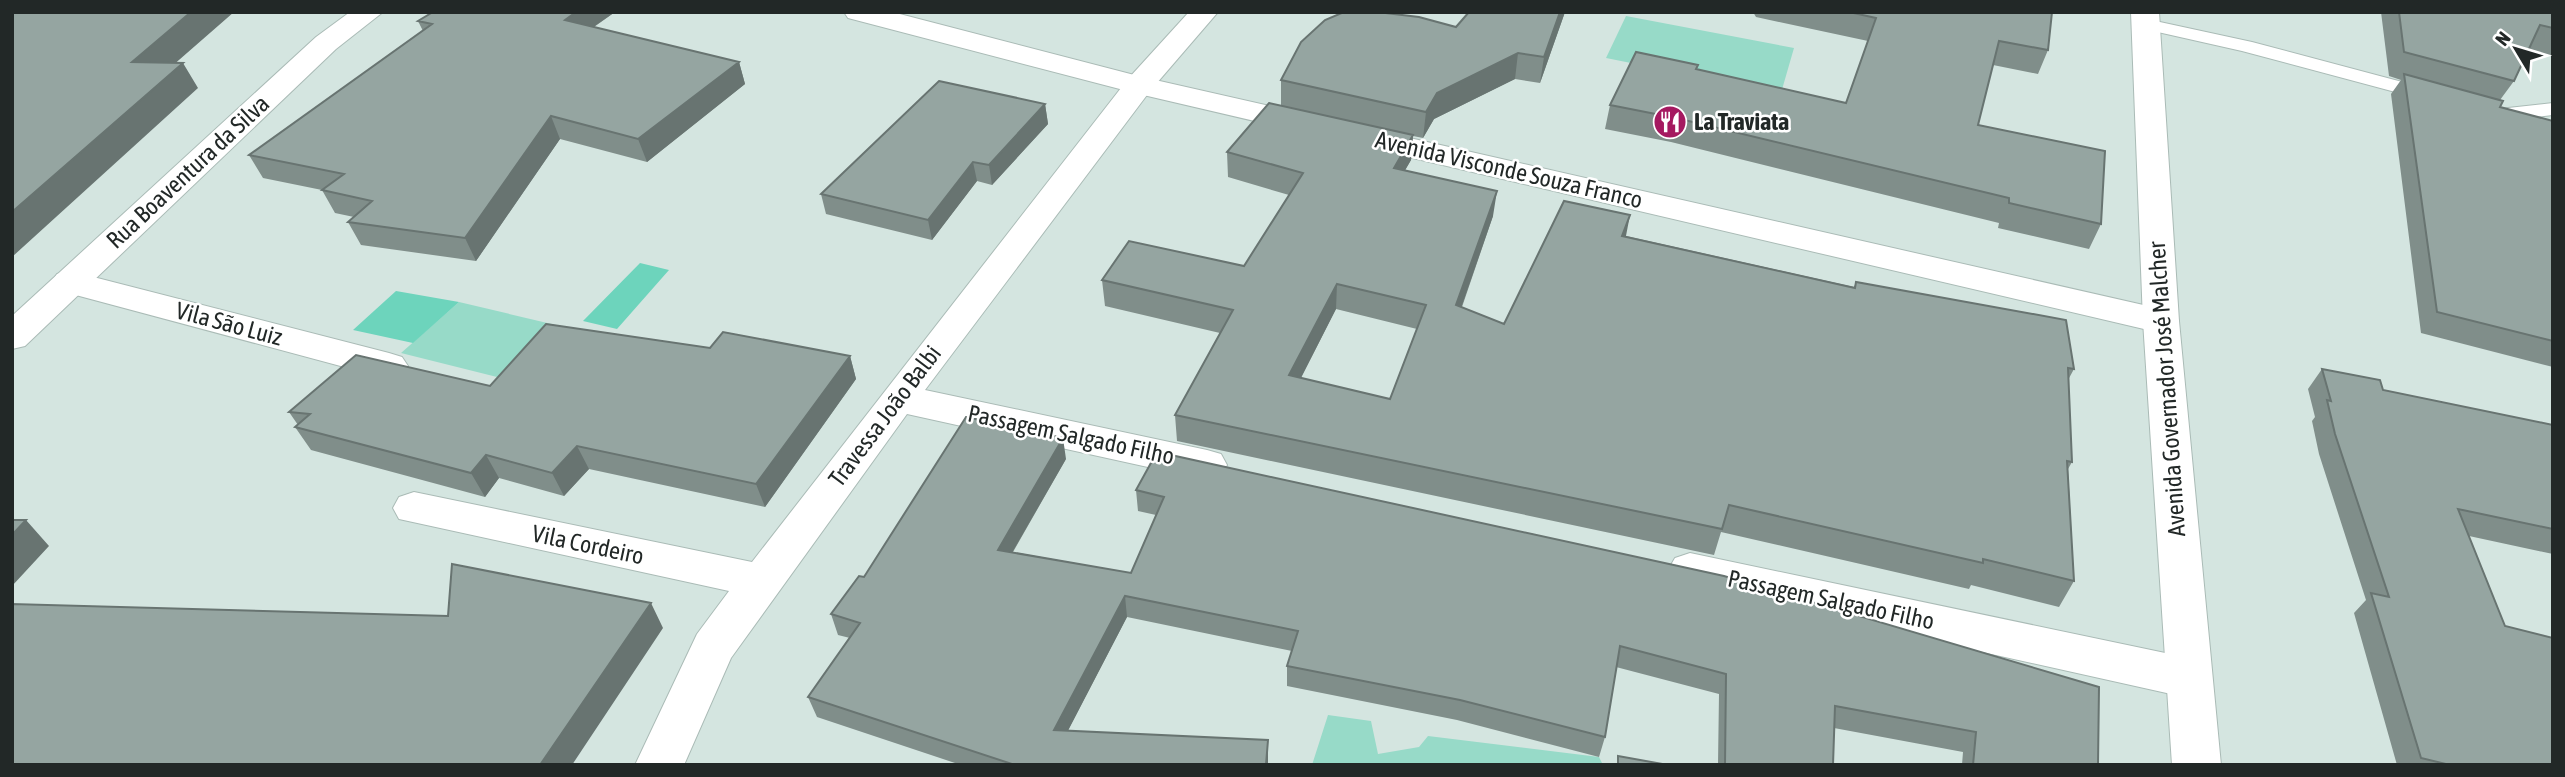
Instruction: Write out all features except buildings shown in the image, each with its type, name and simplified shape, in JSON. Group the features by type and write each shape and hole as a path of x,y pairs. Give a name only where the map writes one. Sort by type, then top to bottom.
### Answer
{"street":[{"name":"Rua Boaventura da Silva","path":"12,337 326,43 369,12"},
{"name":"Avenida Visconde Souza Franco","path":"858,12 1139,85 2161,321"},
{"name":"Travessa João Balbi","path":"659,765 713,647 898,398 1139,85 1204,12"},
{"name":"Avenida Governador José Malcher","path":"2145,18 2161,321 2197,765"},
{"name":"Vila São Luiz","path":"70,282 389,366"},
{"name":"Passagem Salgado Filho","path":"898,398 1239,472"},
{"name":"Vila Cordeiro","path":"414,508 762,581"},
{"name":"Passagem Salgado Filho","path":"1649,561 2189,678"}],"lane":[{"path":"2145,18 2447,100"},
{"path":"2473,108 2499,115 2553,109"}],"shaded area":[{"path":"1626,16 1794,48 1781,93 1606,58"},
{"path":"640,263 669,270 617,329 583,321"},
{"path":"396,291 459,302 413,343 353,330"},
{"path":"459,302 560,326 505,379 401,353"},
{"path":"1328,715 1371,721 1378,754 1419,747 1428,736 1599,757 1603,765 1312,765"}],"place":[{"name":"La Traviata","path":"1670,122"}]}
